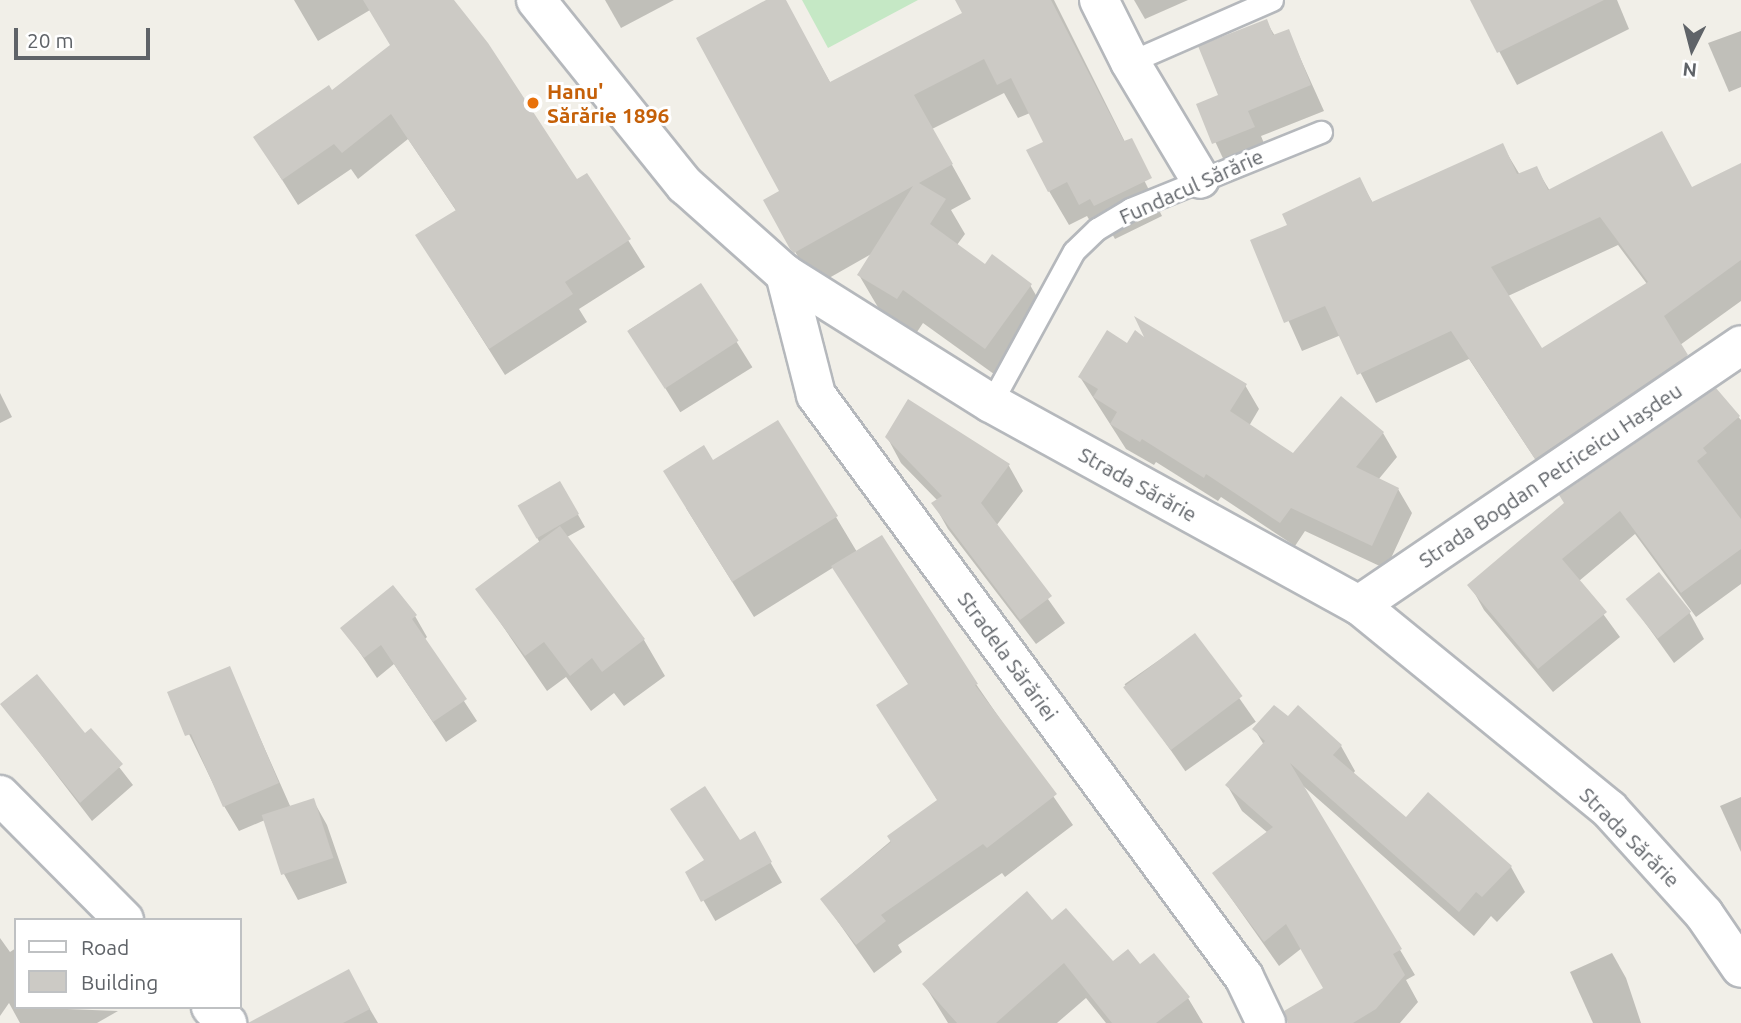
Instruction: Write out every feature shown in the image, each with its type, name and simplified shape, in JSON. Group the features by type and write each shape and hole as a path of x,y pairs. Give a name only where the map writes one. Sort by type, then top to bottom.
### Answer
{"street":[{"name":"Strada Sărărie","path":"536,0 685,185 785,274 991,403 1359,605 1609,810 1704,914 1741,968"},
{"path":"1098,0 1130,62 1200,179"},
{"name":"Stradela Sărăriei","path":"785,274 816,395 1244,977 1266,1023"},
{"name":"Strada Bogdan Petriceicu Hașdeu","path":"1359,605 1741,345"},
{"path":"0,795 122,918"},
{"path":"214,1009 227,1023"}],"lane":[{"path":"1130,62 1272,0"},
{"name":"Fundacul Sărărie","path":"991,403 1074,251 1130,209 1321,132"}],"green space":[{"path":"802,0 918,0 828,48"}],"building":[{"path":"363,0 454,0 488,43 577,179 587,173 631,239 565,282 573,294 489,349 415,235 456,210 391,114 342,153 334,144 282,180 253,137 329,85 332,90 390,45"},
{"path":"766,0 786,0 830,82 962,13 955,0 1051,0 1124,141 1132,138 1152,178 1094,206 1090,199 1079,205 1067,182 1048,192 1026,150 1043,142 1011,78 997,85 984,59 914,95 953,164 919,183 946,199 930,224 985,264 992,254 1032,284 985,349 903,290 897,299 857,275 913,186 794,253 790,249 763,200 779,191 696,38"},
{"path":"1470,0 1604,0 1497,53"},
{"path":"1267,19 1273,35 1289,29 1311,85 1248,111 1255,127 1212,144 1196,104 1218,95 1198,46"},
{"path":"1662,131 1692,187 1741,163 1741,260 1664,316 1688,355 1535,459 1451,331 1357,375 1325,306 1284,323 1250,240 1287,225 1282,214 1360,177 1372,202 1503,143 1517,174 1537,166 1548,190","holes":["1600,217 1648,282 1542,348 1491,267"]},
{"path":"701,283 739,341 665,389 627,331"},
{"path":"1134,316 1247,384 1230,411 1293,453 1341,396 1384,432 1356,467 1399,488 1372,546 1291,508 1280,523 1206,474 1204,478 1142,439 1140,442 1110,424 1117,412 1093,397 1098,389 1078,377 1107,330 1127,343 1135,330 1144,337"},
{"path":"1716,388 1740,416 1703,448 1707,453 1697,461 1741,519 1741,549 1681,593 1620,511 1562,559 1607,612 1538,669 1467,585 1564,503 1559,495"},
{"path":"908,399 1010,464 981,503 1052,596 1020,620 931,503 942,496 885,437"},
{"path":"778,420 838,516 732,582 663,471 704,445 713,460"},
{"path":"560,481 579,514 537,538 518,506"},
{"path":"560,526 645,639 602,672 592,658 570,676 544,642 525,656 475,589"},
{"path":"882,535 978,684 975,685 1057,794 987,848 983,844 881,915 886,921 856,945 820,899 891,842 887,836 937,800 876,705 908,684 831,566"},
{"path":"1659,572 1691,612 1658,639 1626,599"},
{"path":"393,585 417,615 412,619 467,699 433,722 381,645 364,658 340,628"},
{"path":"1195,633 1243,696 1171,750 1123,687"},
{"path":"230,666 279,783 223,807 191,734 185,736 167,692"},
{"path":"37,674 85,733 91,728 123,764 80,803 0,704"},
{"path":"1274,705 1288,716 1298,705 1342,745 1333,755 1406,817 1428,792 1512,866 1482,897 1476,892 1459,912 1290,763 1402,949 1393,954 1405,975 1376,1009 1353,1023 1288,1023 1284,1011 1323,988 1286,924 1264,942 1212,873 1273,827 1225,785 1265,741 1252,729"},
{"path":"705,786 740,840 755,831 772,862 701,902 685,872 704,860 670,809"},
{"path":"314,798 333,858 281,875 262,815"},
{"path":"1027,891 1052,920 1066,908 1113,961 1128,949 1140,964 1154,953 1190,997 1156,1023 1112,1023 1064,963 996,1023 957,1023 922,984"},
{"path":"349,969 370,1009 343,1023 248,1023"}],"place":[{"name":"Hanu' Sărărie 1896","path":"533,103"}]}
